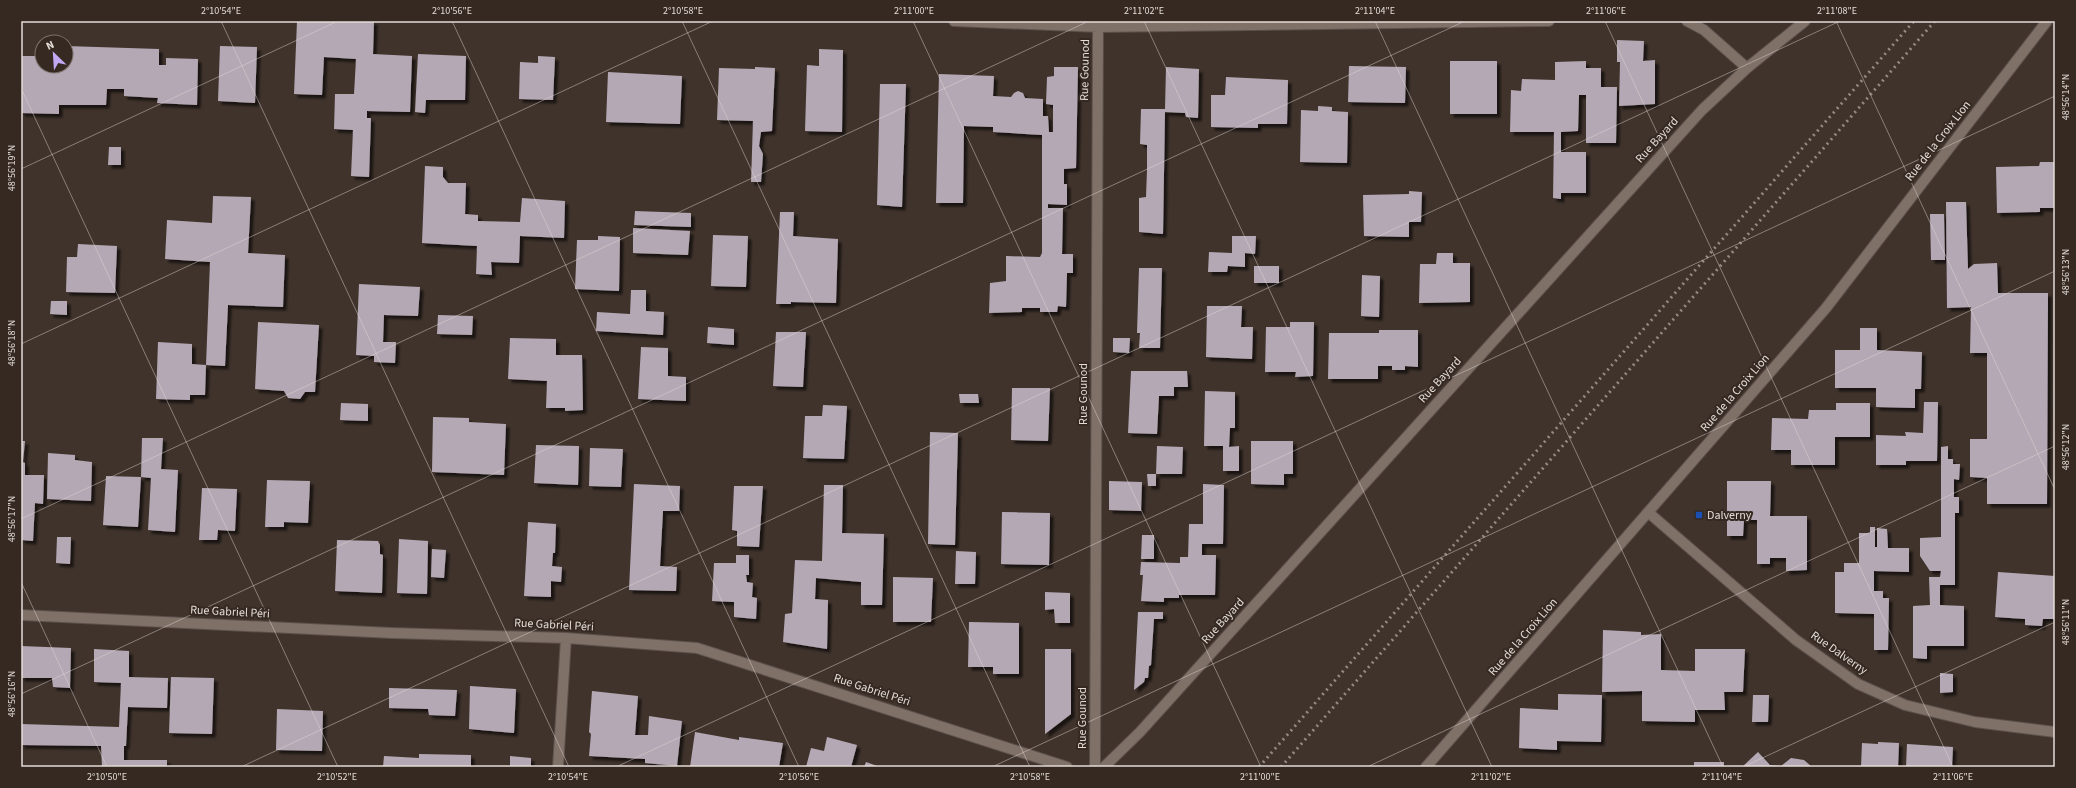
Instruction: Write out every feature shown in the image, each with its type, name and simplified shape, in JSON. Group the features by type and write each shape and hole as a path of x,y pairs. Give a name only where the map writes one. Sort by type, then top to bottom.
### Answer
{"street":[{"path":"954,21 1098,24 1549,21"},
{"path":"1687,21 1704,30 1747,68"},
{"name":"Rue Bayard","path":"1104,767 1145,726 1702,110 1747,68 1805,21"},
{"name":"Rue de la Croix Lion","path":"1426,767 1649,513 1826,308 2047,21"},
{"name":"Rue Gounod","path":"1095,767 1098,24"},
{"name":"Rue Dalverny","path":"1649,513 1796,640 1858,684 1905,705 1961,718 2055,732"},
{"name":"Rue Gabriel Péri","path":"21,615 392,633 566,638 697,648 1067,767"},
{"path":"558,767 566,638"}],"building":[{"path":"297,21 374,21 373,54 412,56 410,112 367,111 367,118 371,118 369,177 351,176 353,130 334,129 335,94 354,94 356,59 324,57 322,95 294,94"},
{"path":"1617,40 1644,41 1643,61 1655,60 1655,104 1619,106 1620,62 1617,62"},
{"path":"74,46 159,49 159,65 166,65 166,58 198,59 197,105 157,103 158,98 124,96 124,89 107,89 106,105 59,105 59,114 21,113 21,56 34,56 34,74 74,74"},
{"path":"220,46 257,47 255,103 218,101"},
{"path":"819,49 843,50 842,132 805,131 807,65 819,66"},
{"path":"418,54 466,56 465,100 426,100 425,113 415,112"},
{"path":"538,56 555,57 553,100 519,99 520,62 538,63"},
{"path":"1450,61 1497,61 1497,114 1450,114"},
{"path":"1586,61 1586,68 1601,68 1601,87 1617,87 1616,143 1586,143 1586,95 1579,95 1578,131 1561,132 1561,152 1586,152 1586,193 1561,193 1561,199 1553,198 1554,132 1510,132 1511,90 1521,91 1522,79 1555,80 1555,62"},
{"path":"1349,66 1406,67 1405,103 1348,102"},
{"path":"755,67 775,68 772,131 761,132 759,146 763,154 761,182 751,182 753,121 717,120 719,68 755,69"},
{"path":"1054,67 1078,67 1076,168 1064,169 1064,184 1067,184 1067,205 1048,204 1048,208 1063,208 1062,254 1073,254 1073,273 1067,273 1066,307 1058,306 1057,312 1040,312 1040,308 1022,308 1022,312 989,313 990,283 1006,281 1006,256 1040,257 1042,253 1042,135 993,132 993,127 964,126 963,203 936,203 939,74 994,76 993,96 1011,97 1018,91 1023,93 1025,98 1043,99 1043,116 1048,116 1049,132 1053,132 1053,105 1046,104 1047,77 1054,76"},
{"path":"1166,67 1199,69 1198,118 1186,117 1185,113 1165,112 1163,234 1139,232 1139,198 1146,197 1147,170 1147,145 1140,144 1141,109 1165,109"},
{"path":"608,72 682,76 680,124 606,122"},
{"path":"1226,77 1288,80 1287,124 1258,124 1258,128 1211,127 1211,95 1225,95"},
{"path":"880,84 906,84 902,207 877,205"},
{"path":"1318,106 1332,107 1332,111 1348,112 1347,163 1300,162 1301,110 1318,111"},
{"path":"109,147 121,147 121,165 108,165"},
{"path":"2040,162 2055,162 2055,208 2040,208 2040,212 1997,213 1996,167 2039,166"},
{"path":"425,166 443,167 443,177 448,183 466,183 465,214 478,215 478,221 520,222 522,198 565,201 564,238 520,236 519,263 491,262 492,275 476,274 477,246 422,243"},
{"path":"1409,191 1422,192 1421,222 1409,222 1409,237 1364,236 1363,195 1409,194"},
{"path":"213,196 251,197 248,253 285,255 283,307 228,305 225,366 206,365 210,262 165,259 167,220 212,223"},
{"path":"1946,202 1966,202 1968,269 1974,264 1997,263 1998,293 2048,293 2047,504 1987,504 1987,478 1970,477 1970,439 1987,439 1987,353 1970,353 1971,307 1947,308"},
{"path":"635,211 691,213 691,227 634,225"},
{"path":"780,212 794,212 793,236 838,239 836,303 791,302 791,304 776,304"},
{"path":"1930,214 1944,214 1945,260 1931,260"},
{"path":"633,228 690,231 688,255 633,253"},
{"path":"713,235 748,236 746,287 711,286"},
{"path":"598,236 620,237 619,291 575,289 577,240 598,240"},
{"path":"1232,236 1256,236 1255,254 1245,253 1245,267 1228,266 1227,272 1208,272 1209,252 1232,253"},
{"path":"78,244 117,246 115,293 66,292 67,257 77,257"},
{"path":"1437,253 1453,253 1453,263 1470,263 1470,302 1419,303 1420,264 1436,264"},
{"path":"1254,266 1279,266 1279,283 1254,283"},
{"path":"1139,268 1162,268 1160,348 1139,348 1140,333 1137,333"},
{"path":"1362,275 1380,276 1379,317 1361,316"},
{"path":"359,284 420,287 418,316 384,315 383,342 396,342 395,363 374,362 374,356 356,355"},
{"path":"631,290 646,290 646,311 664,312 663,335 596,331 597,312 630,314"},
{"path":"51,301 67,301 67,315 50,314"},
{"path":"1207,306 1242,306 1241,327 1253,327 1252,359 1206,357"},
{"path":"438,315 473,316 472,335 437,334"},
{"path":"258,322 319,325 315,392 305,392 300,399 288,398 284,391 255,389"},
{"path":"1290,322 1314,322 1313,376 1295,377 1296,372 1265,372 1266,327 1290,327"},
{"path":"708,327 734,329 734,345 707,343"},
{"path":"1860,328 1877,328 1877,350 1922,352 1921,389 1915,389 1915,408 1876,407 1876,388 1835,388 1835,350 1860,350"},
{"path":"1379,330 1418,330 1418,367 1405,366 1405,370 1392,370 1392,366 1378,366 1378,379 1328,379 1329,333 1379,333"},
{"path":"776,332 806,332 803,387 773,386"},
{"path":"510,338 556,339 556,355 582,355 583,410 565,411 565,408 546,408 547,381 508,379"},
{"path":"1113,338 1130,338 1129,353 1113,352"},
{"path":"158,342 192,344 192,364 206,365 205,395 190,395 190,400 156,399"},
{"path":"641,347 668,348 668,376 686,377 686,401 638,399"},
{"path":"1131,371 1187,371 1188,387 1174,387 1174,396 1159,396 1157,434 1128,433"},
{"path":"1012,388 1050,388 1048,441 1011,440"},
{"path":"1205,391 1235,392 1235,428 1230,428 1229,447 1239,446 1239,471 1223,471 1223,446 1204,446"},
{"path":"959,394 978,394 979,403 960,403"},
{"path":"1924,402 1938,402 1937,461 1906,461 1906,465 1876,465 1876,435 1906,436 1905,432 1923,433"},
{"path":"341,403 368,404 368,421 340,420"},
{"path":"1836,403 1870,403 1870,437 1835,437 1835,465 1791,465 1791,450 1771,450 1772,418 1808,419 1809,410 1836,410"},
{"path":"823,405 847,406 844,459 803,458 805,416 822,416"},
{"path":"433,417 469,418 469,422 506,424 504,475 432,472"},
{"path":"930,432 958,433 955,545 928,544"},
{"path":"142,438 163,438 161,469 178,470 175,532 148,530 151,478 141,477"},
{"path":"21,441 25,441 23,462 25,463 25,475 44,475 43,504 35,503 33,541 21,540"},
{"path":"1251,441 1293,441 1293,474 1284,474 1284,485 1251,484"},
{"path":"536,445 579,446 578,485 534,483"},
{"path":"1157,446 1183,447 1182,474 1156,474"},
{"path":"1948,446 1948,459 1953,459 1953,464 1960,464 1959,480 1954,479 1954,497 1959,497 1959,513 1955,513 1955,585 1940,585 1940,605 1964,606 1964,646 1927,646 1927,659 1913,658 1913,606 1930,605 1929,577 1940,577 1941,571 1930,571 1920,556 1920,538 1941,537 1941,447"},
{"path":"590,448 623,449 621,487 589,486"},
{"path":"48,453 75,455 75,460 92,462 91,501 47,499"},
{"path":"1147,474 1156,474 1156,486 1148,486"},
{"path":"106,476 141,477 138,527 103,525"},
{"path":"267,480 310,481 308,523 284,522 284,527 265,527"},
{"path":"1109,481 1142,482 1141,511 1109,510"},
{"path":"1727,481 1771,481 1770,516 1807,516 1807,570 1786,571 1786,558 1770,558 1770,564 1757,564 1757,520 1744,520 1743,536 1727,536"},
{"path":"634,484 680,486 679,511 663,511 660,566 677,567 676,591 629,590"},
{"path":"1203,484 1224,485 1223,544 1202,544 1202,555 1216,555 1215,595 1179,595 1179,598 1164,598 1164,602 1141,601 1143,575 1140,575 1141,562 1180,563 1180,557 1188,557 1189,524 1203,524"},
{"path":"824,485 843,485 842,533 884,534 882,605 861,605 861,582 816,578 815,599 828,600 827,649 783,642 785,614 792,613 795,560 822,561"},
{"path":"734,486 763,486 759,547 737,546 737,531 732,530"},
{"path":"202,488 237,489 235,531 218,530 217,540 199,540"},
{"path":"1002,512 1050,513 1049,565 1001,564"},
{"path":"528,522 556,524 555,553 553,553 552,566 562,567 561,582 551,581 551,597 524,596"},
{"path":"1870,527 1875,527 1875,547 1877,547 1877,528 1887,529 1888,548 1909,548 1909,572 1874,571 1874,591 1883,591 1883,598 1889,598 1888,650 1874,650 1874,614 1835,613 1835,572 1844,572 1844,563 1859,563 1859,533 1870,533"},
{"path":"1142,535 1154,535 1154,559 1141,559"},
{"path":"57,537 71,537 70,564 56,563"},
{"path":"399,539 428,541 427,594 397,593"},
{"path":"337,540 378,541 380,545 380,554 383,555 382,593 335,591"},
{"path":"432,549 446,550 444,578 431,577"},
{"path":"956,551 976,552 975,584 955,584"},
{"path":"736,555 749,555 749,575 746,575 747,582 753,583 752,597 757,598 756,619 734,617 734,602 712,601 714,563 736,563"},
{"path":"1998,572 2055,576 2055,619 2043,619 2042,626 2025,625 2025,619 1995,617"},
{"path":"893,577 933,578 931,622 893,622"},
{"path":"1045,592 1070,593 1070,623 1055,623 1054,609 1045,610"},
{"path":"1138,612 1163,612 1163,619 1154,619 1151,665 1149,666 1148,678 1145,678 1144,682 1134,690"},
{"path":"969,622 1019,623 1019,674 993,674 993,667 968,667"},
{"path":"1603,630 1641,632 1641,635 1661,634 1661,670 1695,671 1695,649 1745,649 1743,692 1724,692 1725,710 1695,710 1695,722 1642,721 1642,691 1602,692"},
{"path":"21,646 71,648 70,688 53,687 52,678 21,678"},
{"path":"94,649 129,651 129,677 168,678 167,708 128,707 126,746 124,746 124,760 167,760 167,767 102,767 101,746 21,745 21,724 119,727 121,683 94,682"},
{"path":"1045,649 1071,649 1071,714 1045,734"},
{"path":"1940,673 1953,674 1953,692 1940,693"},
{"path":"171,677 214,678 212,734 169,733"},
{"path":"470,686 516,689 514,733 469,729"},
{"path":"389,688 457,690 455,716 429,715 428,709 389,708"},
{"path":"592,691 638,696 635,735 648,735 649,716 682,721 677,766 645,763 645,759 589,756"},
{"path":"1558,694 1602,695 1601,742 1557,741 1557,750 1519,748 1520,708 1558,710"},
{"path":"1753,695 1769,695 1768,722 1752,722"},
{"path":"277,709 323,711 322,751 276,750"},
{"path":"695,732 739,740 739,737 783,743 779,767 690,767"},
{"path":"827,737 857,745 851,767 806,767 811,748 824,751"},
{"path":"1878,742 1899,743 1898,767 1861,767 1862,743 1878,744"},
{"path":"1907,744 1953,747 1952,767 1906,767"},
{"path":"1758,752 1770,765 1781,766 1791,758 1804,760 1812,767 1742,767"},
{"path":"419,754 471,755 471,767 383,767 384,756 419,758"},
{"path":"510,756 531,758 531,767 510,767"},
{"path":"866,762 880,767 864,767"},
{"path":"1694,762 1724,762 1724,767 1694,767"}],"railway":[{"path":"1259,767 1914,21"},
{"path":"1281,767 1935,21"}],"place":[{"name":"Dalverny","path":"1699,515"}]}
